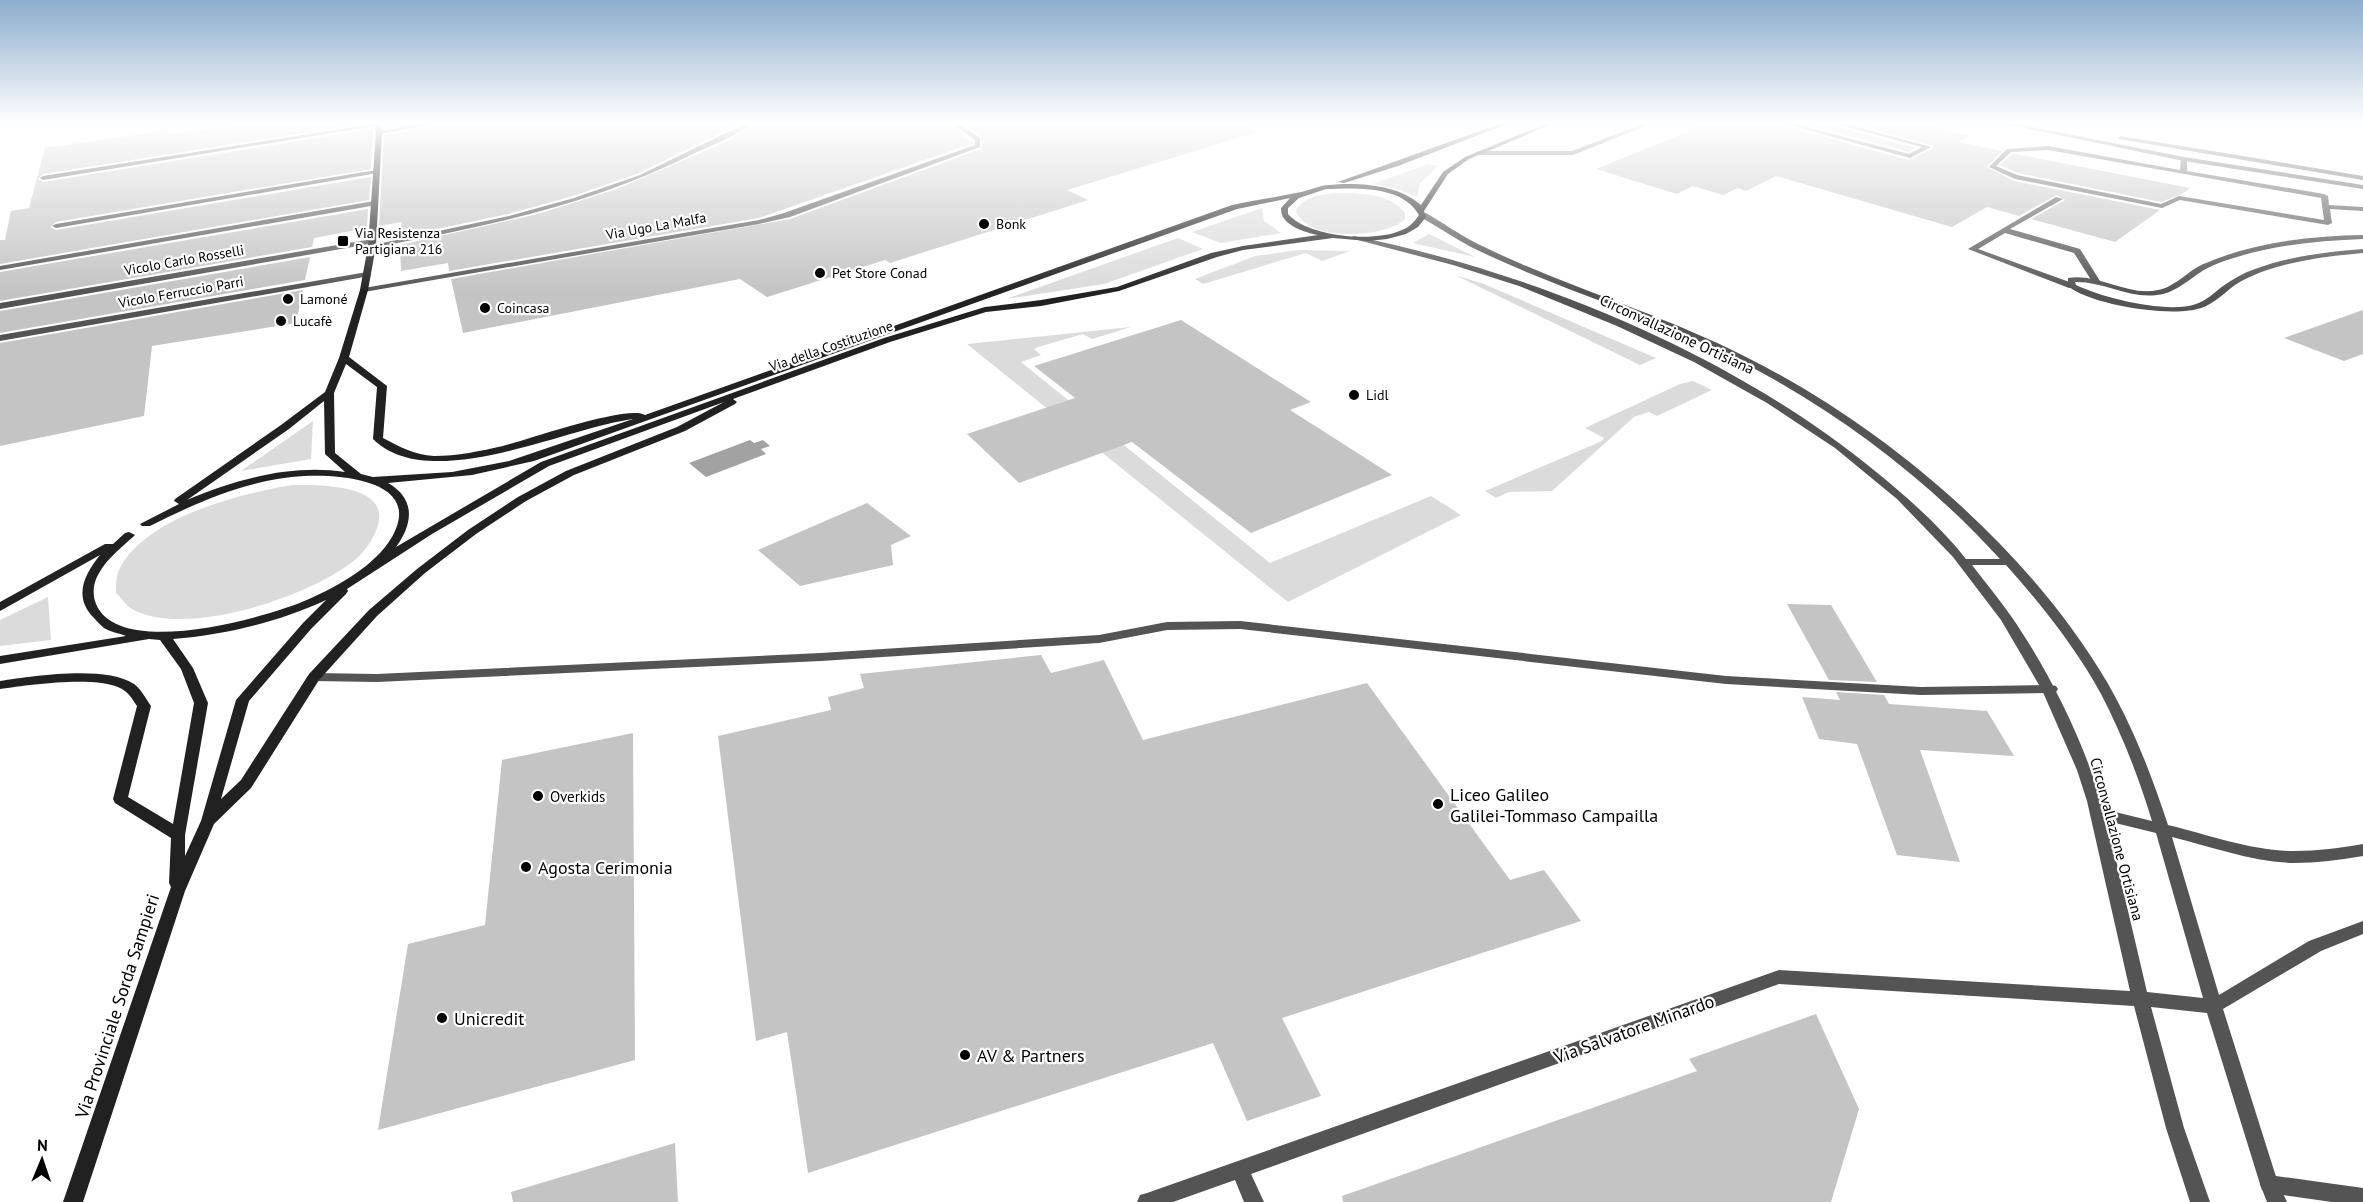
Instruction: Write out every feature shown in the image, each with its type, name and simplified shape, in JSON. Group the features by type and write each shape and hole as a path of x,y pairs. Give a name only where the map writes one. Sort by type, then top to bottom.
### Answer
{"main road":[{"path":"357,476 330,454 329,393 344,358 364,290 372,243 375,180"},
{"path":"1312,190 1345,180"},
{"path":"1300,194 1286,204 1284,210 1287,217 1304,229 1333,237 1354,238 1397,234 1416,226 1441,180"},
{"path":"1312,190 1343,186 1377,189 1406,197 1422,212"},
{"name":"Via della Costituzione","path":"373,480 435,478 494,469 1235,207 1312,190"},
{"name":"Via della Costituzione","path":"368,570 545,464 887,340 985,310 1119,289 1226,253 1274,243 1333,237"},
{"path":"344,358 382,386 378,439 389,449 411,456 441,458 476,455 525,444 622,416 653,414"},
{"path":"208,821 246,784 314,677 373,613 421,571 522,499 570,473 681,429 770,381"},
{"path":"0,607 146,524 256,448 329,393"},
{"path":"0,660 242,626 310,603 368,570 388,551 401,532 406,515 402,500 391,489 373,480 357,476 327,473 293,475 256,481 208,495 146,524"},
{"path":"129,535 104,557 89,580 87,600 97,617 120,630 160,636 187,668 201,703 178,836 177,891"},
{"path":"177,891 208,821 243,700 307,626 351,581"},
{"path":"0,685 52,678 100,679 129,687 144,706 120,798 178,836"},
{"name":"Via Provinciale Sorda Sampieri","path":"73,1202 177,891"}],"street":[{"path":"56,226 328,180"},
{"name":"Vicolo Carlo Rosselli","path":"0,306 502,219 570,201 629,180"},
{"name":"Via Ugo La Malfa","path":"364,290 759,222 787,215 884,180"},
{"path":"2031,180 2162,206 2179,198 2328,222 2324,196 2226,180"},
{"path":"2319,180 2363,187"},
{"path":"2059,199 1972,249 2100,297 2167,308 2199,307 2243,277 2288,261 2314,255 2363,251"},
{"path":"0,268 374,203"},
{"path":"2327,207 2363,209"},
{"name":"Circonvallazione Ortisiana","path":"1422,212 1474,245 1720,348 1777,377 1873,437 1954,503 2012,562 2069,634 2112,703 2148,784 2164,830 2214,1006 2269,1184 2277,1202"},
{"path":"2004,231 2077,251 2096,281"},
{"path":"2072,286 2071,280 2096,281 2133,291 2160,293 2206,265 2254,248 2299,240 2363,237"},
{"name":"Circonvallazione Ortisiana","path":"1354,238 1428,253 1504,277 1575,304 1697,358 1792,412 1841,447 1914,509 1964,562 2012,625 2051,690 2085,772 2097,813 2141,999 2185,1164 2200,1202"},
{"name":"Vicolo Ferruccio Parri","path":"0,338 366,274"},
{"path":"2150,294 2167,308"},
{"path":"1697,358 1720,348"},
{"path":"1964,562 2012,562"},
{"path":"314,677 377,678 821,657 1099,639 1167,626 1240,625 1726,680 1921,691 2051,690"},
{"path":"2097,813 2254,852 2293,857 2334,855 2363,850"},
{"path":"2214,1006 2315,946 2363,927"},
{"name":"Via Salvatore Minardo","path":"1147,1202 1779,977 2141,999 2214,1006"},
{"path":"1240,1169 1254,1202"},
{"path":"2269,1184 2363,1197"}],"shaded area":[{"path":"1384,180 1423,180 1420,183 1417,197 1400,190 1373,184"},
{"path":"1343,193 1377,196 1385,199 1405,213 1405,219 1381,231 1346,234 1314,228 1302,220 1296,210 1311,198"},
{"path":"1262,208 1264,221 1281,233 1221,243 1192,232"},
{"path":"1429,234 1475,257 1413,243"},
{"path":"1178,238 1203,249 1104,284 1006,299"},
{"path":"1298,250 1350,251 1322,261 1306,253 1203,284 1195,279 1255,256"},
{"path":"1455,275 1484,284 1656,358 1640,365"},
{"path":"1131,327 1092,339 1083,334 1038,347 1034,349 1041,355 1021,362 1270,563 1431,496 1461,515 1288,602 967,344"},
{"path":"1693,381 1712,390 1657,416 1649,412 1634,417 1552,491 1509,492 1496,498 1485,491 1602,441 1604,438 1585,428 1680,384"},
{"path":"313,421 311,459 241,471"},
{"path":"750,440 754,443 763,440 770,446 761,449 766,454 706,477 689,463"},
{"path":"292,485 348,489 373,501 379,511 378,525 370,543 356,559 336,573 310,587 248,609 215,616 184,619 155,617 132,609 116,593 118,572 132,552 171,522 221,502"},
{"path":"48,597 51,640 0,646 0,620"}],"building":[{"path":"36,180 43,182 55,180 305,180 56,222 50,227 56,230 353,180 371,180 369,200 0,264 0,240 5,240 11,211 29,208"},
{"path":"382,180 619,180 573,196 508,214 399,237 402,222 379,226"},
{"path":"638,180 867,180 759,218 449,271 448,263 401,271 400,245 538,214"},
{"path":"896,180 1100,180 1067,190 1088,200 890,263 885,260 767,297 740,279 463,333 451,279 790,219"},
{"path":"1632,180 1768,180 1746,191 1738,188 1723,195 1693,186 1677,194"},
{"path":"1790,180 2012,180 2160,210 2115,242 2031,219 2065,200 2057,195 2019,216 1987,207 1952,227"},
{"path":"2053,180 2150,180 2190,188 2182,194 2161,202"},
{"path":"368,209 367,228 314,238 312,247 0,301 0,272"},
{"path":"310,257 305,280 0,333 0,311"},
{"path":"303,290 296,323 152,346 144,416 0,446 0,343"},
{"path":"2363,310 2363,354 2344,361 2284,338"},
{"path":"1181,320 1311,402 1290,410 1392,475 1251,533 1132,442 1019,483 967,434 1075,398 1034,366"},
{"path":"867,503 911,536 891,545 893,565 800,586 758,550"},
{"path":"1787,604 1831,605 1877,682 1829,680"},
{"path":"1041,655 1051,673 1104,660 1143,740 1367,683 1510,880 1544,870 1581,921 1282,1018 1321,1096 1247,1121 1213,1043 808,1173 787,1032 756,1041 718,736 831,710 828,697 864,688 860,674"},
{"path":"1836,692 1884,695 1889,704 1987,711 2014,756 1920,750 1960,862 1897,855 1857,744 1819,739 1802,697 1840,700"},
{"path":"633,733 635,1060 378,1130 408,944 485,925 502,760"},
{"path":"1816,1014 1859,1109 1831,1202 1343,1202 1342,1196 1697,1071 1689,1059"},
{"path":"675,1143 678,1202 513,1202 511,1192"}],"place":[{"name":"Bonk","path":"984,224"},
{"name":"Via Resistenza Partigiana 216","path":"343,241"},
{"name":"Pet Store Conad","path":"820,273"},
{"name":"Lamoné","path":"288,299"},
{"name":"Coincasa","path":"485,308"},
{"name":"Lucafè","path":"281,321"},
{"name":"Lidl","path":"1354,395"},
{"name":"Overkids","path":"538,796"},
{"name":"Liceo Galileo Galilei-Tommaso Campailla","path":"1438,804"},
{"name":"Agosta Cerimonia","path":"526,867"},
{"name":"Unicredit","path":"442,1018"},
{"name":"AV & Partners","path":"965,1055"}]}
